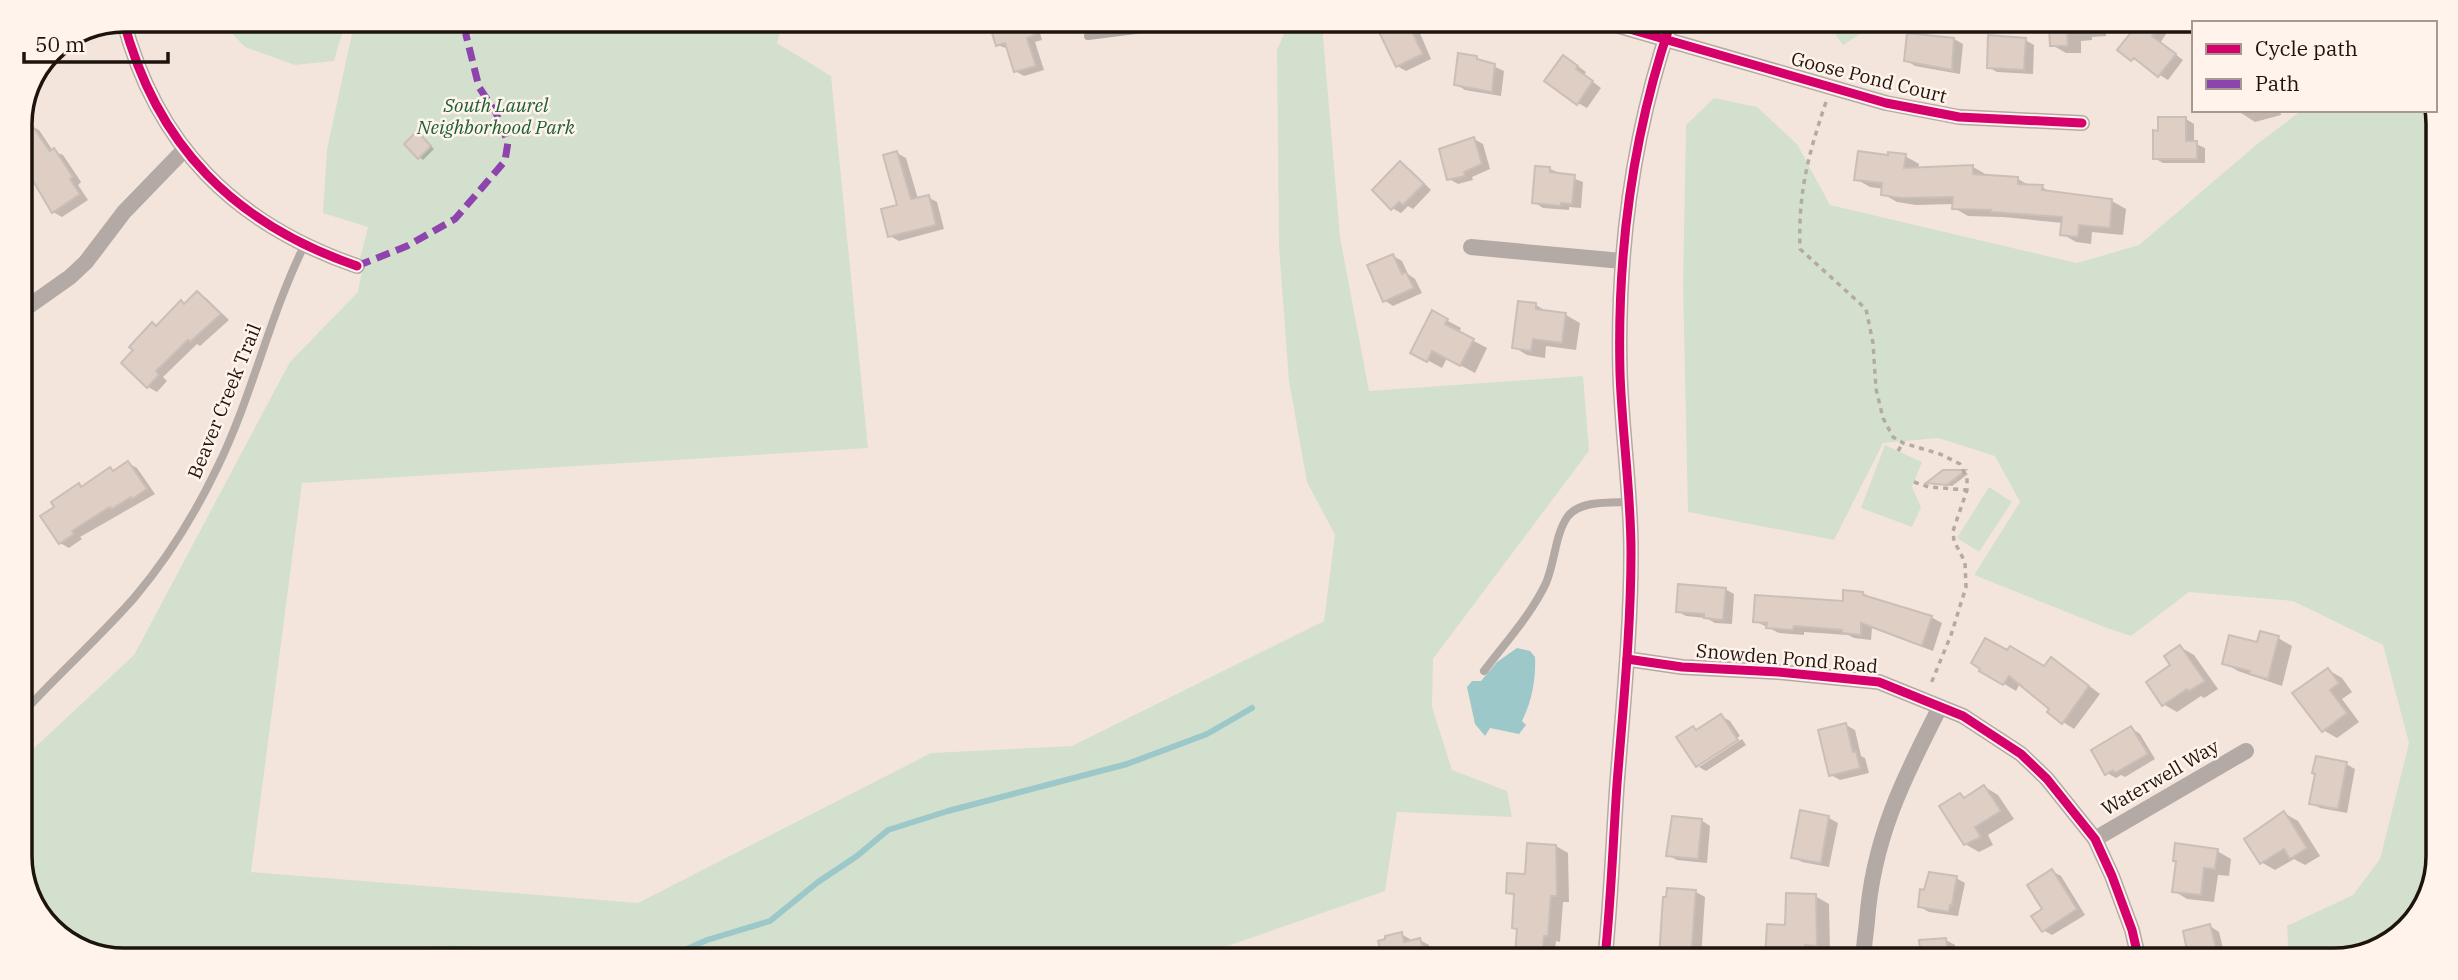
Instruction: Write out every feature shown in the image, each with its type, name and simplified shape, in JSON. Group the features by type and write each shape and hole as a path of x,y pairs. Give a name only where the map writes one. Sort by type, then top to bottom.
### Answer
{"street":[{"path":"127,31 139,72 166,124 185,149 235,202 265,224 304,246 358,266"},
{"path":"1606,948 1627,659 1631,553 1630,502 1620,373 1622,261 1633,173 1667,32"},
{"name":"Goose Pond Court","path":"1667,32 1886,103 1959,117 2082,123"},
{"path":"32,304 78,270 131,204 185,149"},
{"path":"1471,247 1622,261"},
{"name":"Snowden Pond Road","path":"1627,659 1682,667 1879,682 1963,716 2021,754 2047,779 2095,839 2128,919 2136,948"},
{"path":"1865,948 1869,888 1880,841 1908,770 1940,707"},
{"name":"Waterwell Way","path":"2095,839 2246,751"}],"lane":[{"path":"1088,36 1128,31"},
{"name":"Beaver Creek Trail","path":"32,704 133,599 160,565 194,510 218,467 286,282 304,246"},
{"path":"1484,671 1537,600 1569,516 1588,505 1630,502"}],"path":[{"path":"1831,87 1805,171 1799,215 1800,249 1866,309 1876,389 1893,437 1960,464 1966,478 1967,489 1953,531 1954,541 1965,562 1966,587 1951,635 1924,700"},
{"path":"1898,451 1903,443"},
{"path":"1914,482 1929,487 1967,489"}],"green space":[{"path":"230,31 343,31 334,61 295,65 245,47"},
{"name":"South Laurel Neighborhood Park","path":"353,31 780,31 777,43 831,76 868,448 302,483 251,872 638,903 931,753 1072,746 1324,621 1335,535 1307,482 1289,381 1279,247 1277,50 1285,31 1323,31 1340,237 1369,391 1583,376 1589,451 1433,659 1432,707 1452,770 1507,791 1512,817 1397,812 1385,891 1222,948 111,948 77,936 50,913 38,892 33,875 32,750 134,655 290,362 358,292 362,271 357,270 368,227 323,213 327,149"},
{"path":"1833,31 1865,31 1843,45"},
{"path":"1714,98 1757,107 1797,144 1830,205 2077,263 2139,245 2256,145 2299,112 2426,112 2426,869 2414,903 2391,930 2364,944 2347,948 2288,948 2287,926 2353,895 2380,859 2409,743 2383,645 2293,601 2189,592 2131,636 1974,575 2020,502 1995,456 1938,438 1883,443 1834,540 1688,512 1683,285 1686,125"},
{"path":"1885,445 1922,462 1912,487 1921,507 1912,527 1861,508"},
{"path":"1989,487 2012,502 1979,552 1957,538"}],"water":[{"path":"1517,648 1530,651 1535,657 1533,690 1522,721 1526,725 1519,734 1490,728 1485,736 1475,724 1467,687 1472,681 1481,681 1497,662"}],"building":[{"path":"991,31 1033,31 1034,35 1027,38 1036,66 1014,72 1005,43 996,46"},
{"path":"1378,31 1412,31 1423,54 1396,67"},
{"path":"2049,31 2067,31 2068,46 2050,46"},
{"path":"2132,31 2156,31 2152,36 2176,54 2158,77 2134,58 2131,61 2117,50"},
{"path":"1907,33 1954,38 1952,70 1904,61"},
{"path":"1988,35 2026,38 2024,70 1987,68"},
{"path":"1458,53 1477,56 1477,59 1495,64 1492,92 1454,85"},
{"path":"1563,55 1593,81 1577,105 1544,81"},
{"path":"2158,117 2186,117 2186,141 2197,141 2197,159 2153,159 2153,130 2158,131"},
{"path":"32,126 50,151 54,148 73,177 70,179 80,194 52,213 32,179"},
{"path":"417,131 431,146 418,159 404,144"},
{"path":"1474,137 1482,164 1464,172 1465,176 1447,180 1439,149"},
{"path":"897,151 911,199 929,195 936,225 888,237 881,209 897,205 883,155"},
{"path":"1858,151 1888,155 1888,152 1906,154 1904,168 1973,165 1973,174 2018,177 2018,184 2043,185 2042,190 2112,199 2110,228 2079,225 2078,237 2060,235 2062,217 1952,209 1953,197 1901,198 1881,195 1882,183 1854,180"},
{"path":"1400,161 1424,184 1403,205 1399,202 1391,210 1372,190"},
{"path":"1535,166 1550,167 1550,172 1575,175 1572,204 1561,203 1561,206 1532,203"},
{"path":"1393,254 1402,274 1406,272 1414,288 1383,302 1367,265"},
{"path":"197,291 221,314 190,342 188,340 156,371 159,375 147,388 121,363 133,350 129,347 152,322 156,326 181,300 184,304"},
{"path":"1518,301 1536,303 1536,309 1566,313 1562,343 1533,339 1531,351 1512,348"},
{"path":"1432,310 1448,319 1445,324 1474,339 1460,366 1432,351 1427,362 1410,353"},
{"path":"128,461 147,489 100,513 72,531 74,534 59,544 40,516 54,507 51,502 79,483 81,487 110,467 113,471"},
{"path":"1943,470 1966,470 1947,485 1926,483"},
{"path":"1678,584 1726,588 1723,620 1704,618 1704,614 1676,612"},
{"path":"1843,590 1863,592 1863,595 1932,616 1922,646 1861,623 1861,635 1842,633 1842,630 1794,626 1793,630 1766,628 1767,623 1753,622 1755,595 1843,601"},
{"path":"2260,631 2279,636 2268,679 2222,664 2229,635 2257,642"},
{"path":"1985,638 2007,650 2010,646 2044,666 2051,657 2089,686 2062,724 2047,712 2049,709 2009,676 2003,685 1971,663"},
{"path":"2180,645 2205,681 2189,691 2187,689 2162,706 2146,682 2170,665 2164,656"},
{"path":"2328,668 2339,683 2330,690 2347,713 2322,732 2292,693"},
{"path":"1721,714 1738,740 1696,767 1676,737 1693,726 1696,730"},
{"path":"1846,723 1860,768 1829,776 1818,730"},
{"path":"2131,726 2148,754 2115,773 2113,770 2105,775 2091,750"},
{"path":"2316,756 2347,762 2338,809 2309,804"},
{"path":"1984,785 2001,811 1975,827 1981,837 1964,845 1939,806 1960,793 1964,798"},
{"path":"1800,810 1829,816 1821,863 1791,858"},
{"path":"2284,811 2307,848 2290,859 2284,849 2260,864 2244,839"},
{"path":"1672,816 1702,819 1698,859 1666,856"},
{"path":"1527,843 1556,845 1557,896 1551,896 1548,936 1544,936 1543,948 1515,948 1517,929 1512,928 1514,894 1506,893 1507,873 1525,874"},
{"path":"2175,843 2218,849 2215,869 2204,868 2201,895 2172,892"},
{"path":"2052,869 2077,909 2042,932 2031,916 2042,909 2027,885"},
{"path":"1929,872 1957,876 1949,912 1918,907 1920,889 1924,890"},
{"path":"1667,888 1696,890 1692,948 1660,948 1663,897 1666,897"},
{"path":"1786,893 1816,894 1817,946 1766,948 1767,924 1785,925"},
{"path":"2210,924 2216,948 2187,948 2183,931"},
{"path":"1402,932 1404,942 1420,938 1422,948 1380,948 1378,941 1385,939 1385,936"},
{"path":"1946,938 1947,948 1920,948 1919,940"}],"waterway":[{"path":"689,948 770,921 888,830 948,811 1127,764 1207,734 1252,708"}],"marked path":[{"path":"357,266 407,246 455,219 505,161 508,142 496,113 479,87 467,31"}],"cycle path":[{"path":"127,31 156,105 179,142 207,174 238,203 274,228 313,249 357,266"},
{"path":"1636,31 1886,103 1959,117 2082,123"},
{"path":"1606,948 1631,581 1630,507 1620,373 1621,285 1624,241 1637,153 1668,31"},
{"path":"1627,659 1682,667 1778,672 1879,682 1963,716 2021,754 2047,779 2095,839 2112,876 2136,948"}]}
